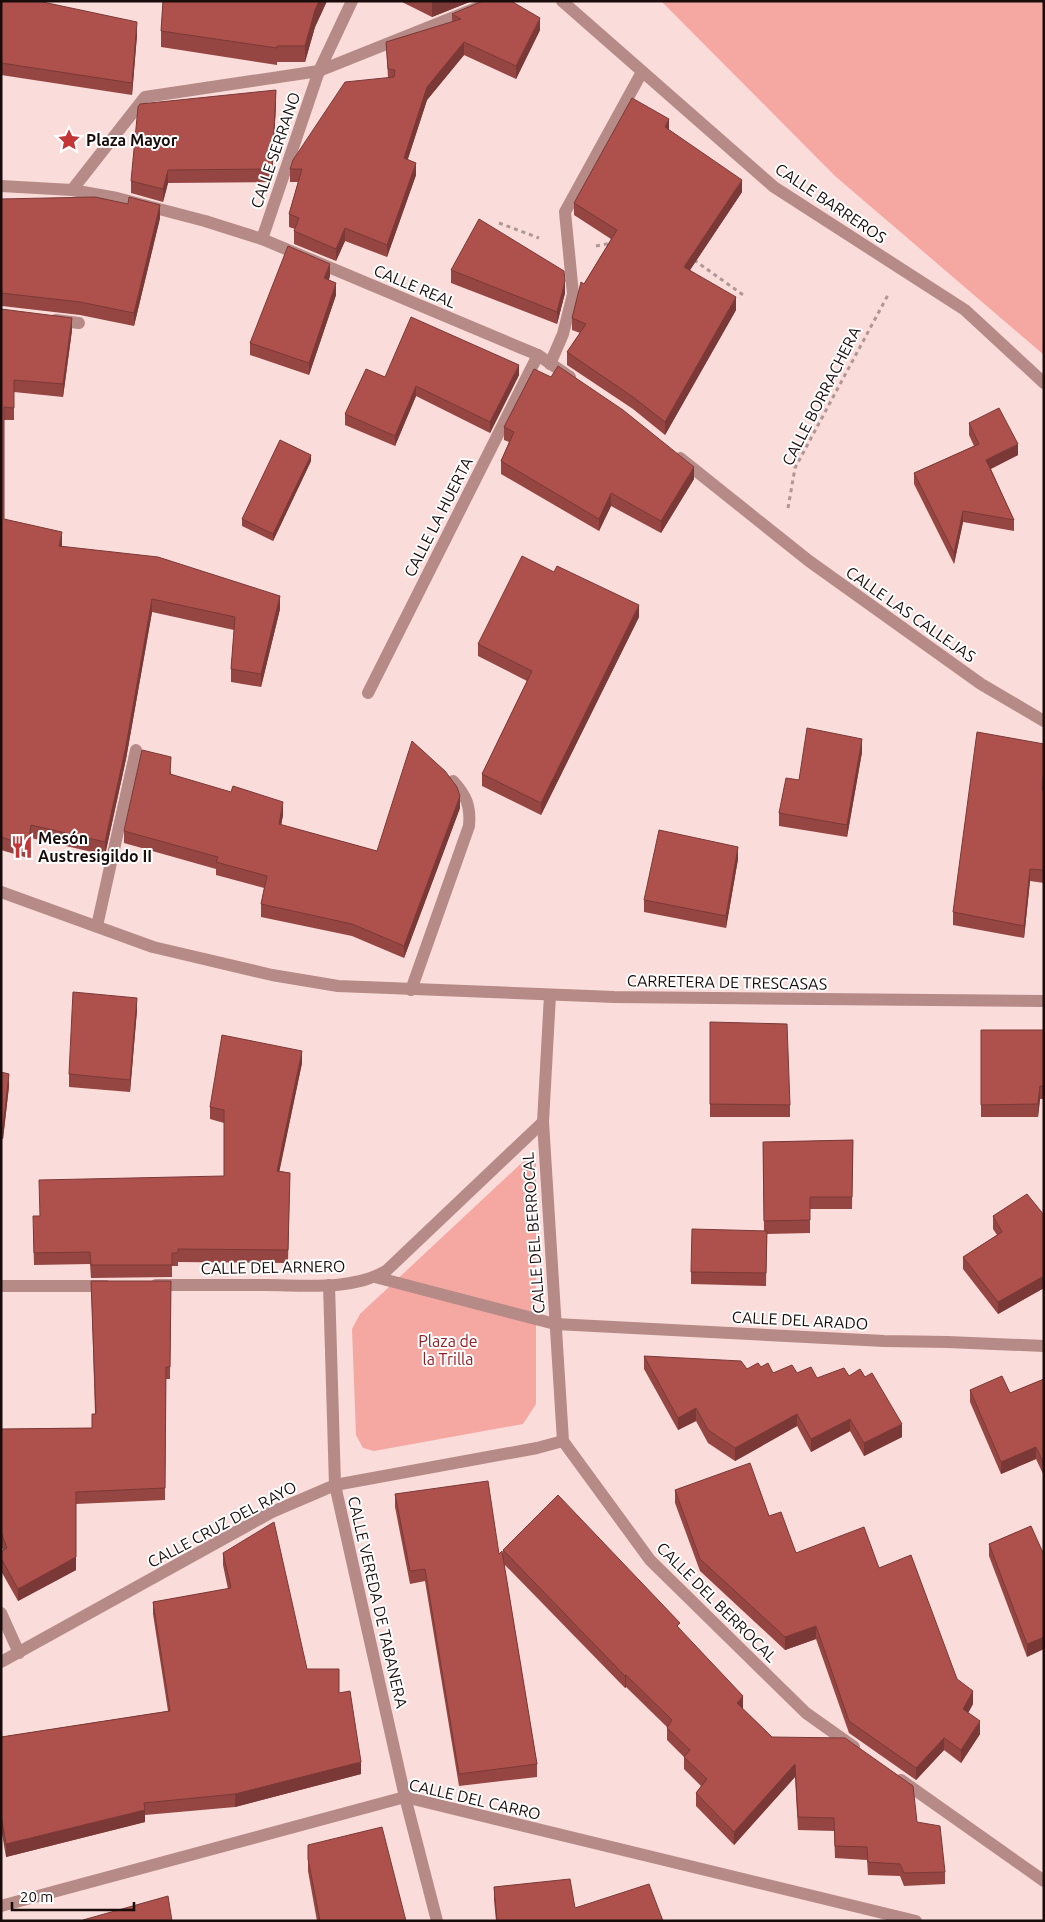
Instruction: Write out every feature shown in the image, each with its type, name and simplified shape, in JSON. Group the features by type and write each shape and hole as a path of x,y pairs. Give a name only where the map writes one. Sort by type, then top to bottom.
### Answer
{"street":[{"name":"CALLE SERRANO","path":"262,239 318,71 352,1"},
{"path":"72,190 146,97 318,71 494,1"},
{"name":"CALLE BARREROS","path":"562,1 774,187 965,310 1044,383"},
{"path":"550,364 563,334 573,294 565,212 642,72"},
{"name":"CALLE REAL","path":"1,186 72,190 117,198 187,216 262,239 538,355 582,385"},
{"path":"40,318 79,323"},
{"name":"CALLE LA HUERTA","path":"368,693 538,355"},
{"name":"CALLE LAS CALLEJAS","path":"674,453 816,567 981,684 1044,721"},
{"path":"97,926 136,750"},
{"path":"411,990 469,826 470,815 467,799 453,780"},
{"name":"CARRETERA DE TRESCASAS","path":"1,892 153,947 272,975 338,986 550,995 1044,1001"},
{"name":"CALLE DEL BERROCAL","path":"550,995 543,1122 563,1441 650,1560 806,1713 862,1752"},
{"name":"CALLE DEL ARNERO","path":"140,1286 329,1285 363,1281 374,1277 386,1270 543,1122"},
{"path":"374,1277 555,1324"},
{"name":"CALLE VEREDA DE TABANERA","path":"329,1285 335,1485 404,1797 437,1921"},
{"path":"1,1286 120,1286"},
{"name":"CALLE DEL ARADO","path":"555,1324 884,1341 1044,1346"},
{"name":"CALLE CRUZ DEL RAYO","path":"1,1662 272,1512 335,1485 527,1450 563,1441"},
{"path":"1,1613 19,1653"},
{"path":"893,1775 1044,1881"},
{"name":"CALLE DEL CARRO","path":"1,1906 404,1797 916,1921"}],"path":[{"path":"499,223 569,250 611,243 618,238"},
{"path":"692,259 746,297"},
{"name":"CALLE BORRACHERA","path":"783,541 795,468 902,269"}],"green space":[{"path":"661,1 1044,1 1044,355 835,176"},
{"name":"Plaza de la Trilla","path":"533,1155 536,1160 536,1404 523,1424 374,1451 363,1448 356,1435 352,1329 360,1314 528,1157"}],"building":[{"path":"1,1 38,1 137,22 132,83 1,63"},
{"path":"163,1 319,1 305,46 277,46 277,48 161,31"},
{"path":"483,1 511,1 540,18 516,66 464,42 427,87 404,158 416,163 387,245 345,228 336,249 294,231 299,218 289,214 302,169 290,169 293,160 345,82 394,77 395,70 388,69 386,42 461,19 452,14"},
{"path":"276,90 272,169 168,170 163,189 131,181 138,107 140,104"},
{"path":"632,98 669,119 665,127 742,180 684,267 736,297 665,422 633,397 567,352 586,324 572,318 581,282 584,284 617,230 574,203"},
{"path":"95,197 128,204 129,197 160,205 134,313 80,302 1,293 1,199"},
{"path":"479,219 564,271 565,281 557,312 451,270"},
{"path":"288,246 330,264 324,278 336,283 309,363 250,343"},
{"path":"1,309 72,318 63,384 14,380 14,408 4,407 4,519 62,532 59,546 158,557 280,596 261,674 231,669 235,617 152,599 126,746 105,842 31,825 28,846 1,837"},
{"path":"411,317 519,365 490,422 416,386 395,436 345,414 366,369 385,377"},
{"path":"558,366 623,410 694,467 661,521 611,493 599,519 501,461 514,432 504,427 534,369 551,377"},
{"path":"999,408 1018,444 986,460 1014,520 963,511 954,553 914,473 979,444 969,423"},
{"path":"280,440 311,455 273,534 242,519"},
{"path":"522,556 554,572 557,566 639,605 541,803 482,774 532,671 478,644"},
{"path":"807,728 862,739 847,825 779,813 786,778 799,780"},
{"path":"977,732 1044,744 1042,790 1044,791 1044,870 1030,869 1024,926 953,912"},
{"path":"412,741 445,771 457,787 460,796 404,946 352,924 261,904 267,876 216,862 218,857 124,831 142,750 171,757 170,774 231,792 233,786 283,802 279,824 377,851"},
{"path":"659,830 738,847 726,916 644,900"},
{"path":"73,992 137,998 130,1080 69,1074"},
{"path":"710,1022 787,1024 790,1105 710,1104"},
{"path":"981,1030 1044,1030 1044,1086 1040,1086 1038,1104 981,1105"},
{"path":"222,1035 302,1051 277,1171 290,1173 288,1250 178,1249 178,1253 172,1253 172,1265 91,1265 90,1252 34,1253 33,1216 40,1216 39,1180 224,1176 224,1110 210,1107"},
{"path":"1,1072 9,1074 3,1127 1,1127"},
{"path":"853,1140 852,1197 810,1197 810,1220 764,1221 763,1142"},
{"path":"1027,1194 1044,1215 1044,1276 998,1302 963,1257 1002,1232 993,1216"},
{"path":"692,1229 767,1231 766,1273 691,1272"},
{"path":"91,1281 171,1281 170,1367 166,1367 165,1488 76,1492 76,1557 18,1589 1,1558 1,1552 7,1548 1,1532 1,1429 92,1428 92,1414 96,1414"},
{"path":"644,1356 741,1361 747,1369 758,1363 761,1367 768,1363 773,1373 792,1365 797,1373 811,1367 817,1378 844,1368 849,1376 860,1369 865,1377 872,1373 902,1424 864,1443 850,1419 811,1439 797,1414 735,1448 708,1430 696,1408 678,1418"},
{"path":"1002,1376 1010,1393 1044,1379 1044,1464 1036,1447 1001,1462 970,1390"},
{"path":"750,1463 769,1516 781,1512 796,1553 864,1527 879,1568 911,1555 957,1679 973,1691 963,1709 980,1721 961,1750 944,1738 916,1768 849,1721 816,1626 785,1637 700,1559 675,1490"},
{"path":"488,1481 499,1554 502,1551 537,1764 459,1774 425,1569 410,1571 395,1494"},
{"path":"558,1495 680,1623 677,1626 743,1696 737,1703 772,1737 845,1738 913,1786 917,1822 940,1826 945,1872 904,1873 900,1864 868,1862 867,1847 835,1846 834,1818 798,1817 795,1764 734,1832 696,1793 707,1779 684,1757 690,1750 667,1728 672,1720 625,1676 503,1550"},
{"path":"274,1522 307,1669 339,1669 339,1693 350,1691 361,1762 235,1794 144,1803 145,1810 6,1844 1,1815 1,1737 170,1711 153,1602 231,1588 223,1553"},
{"path":"1031,1526 1044,1555 1044,1637 1027,1644 989,1544"},
{"path":"382,1827 406,1921 320,1921 308,1859 308,1845"},
{"path":"570,1879 575,1908 649,1884 663,1921 497,1921 494,1887"},
{"path":"168,1896 172,1921 83,1921 83,1920"}],"place":[{"name":"Plaza Mayor","path":"69,140"},
{"name":"Mesón Austresigildo II","path":"22,847"}]}
